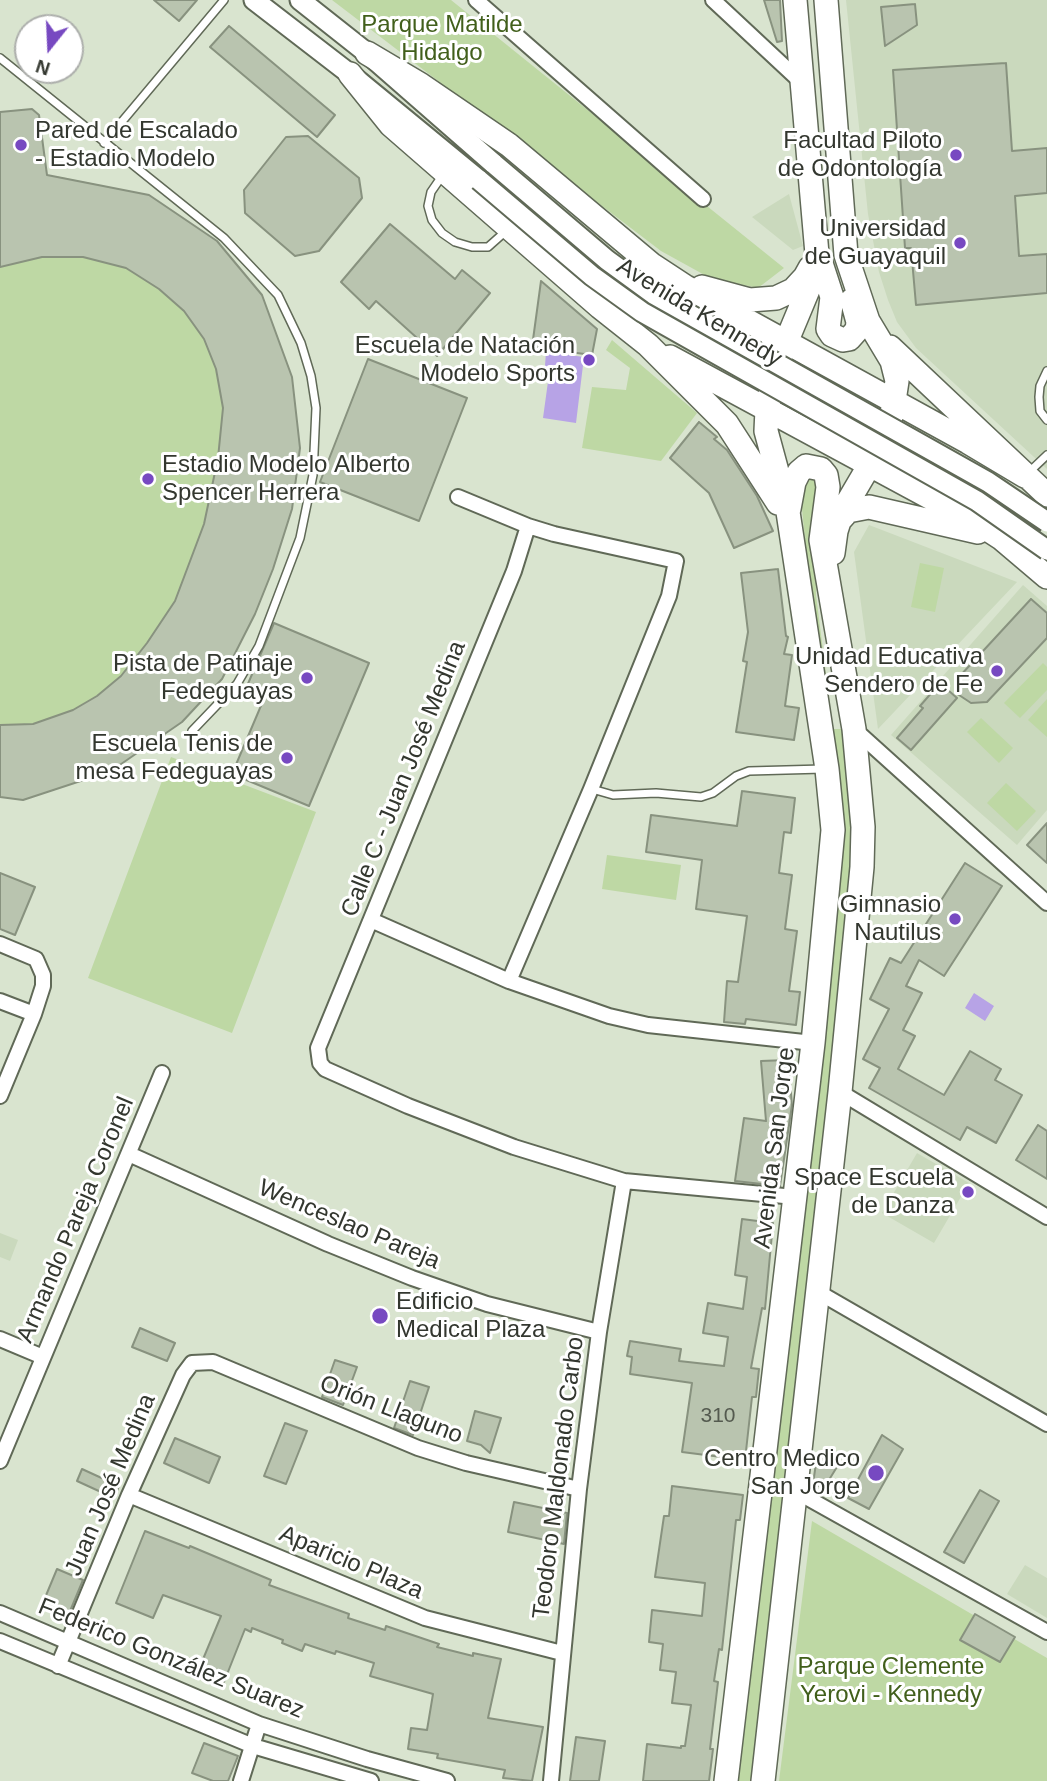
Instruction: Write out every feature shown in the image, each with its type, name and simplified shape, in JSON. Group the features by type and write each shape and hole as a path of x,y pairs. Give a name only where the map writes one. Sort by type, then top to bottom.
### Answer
{"main road":[{"name":"Avenida Kennedy","path":"254,0 350,74 592,276 642,312 977,501 1047,550"},
{"name":"Avenida Kennedy","path":"300,0 368,53 607,260 655,295 988,482 1047,522"},
{"path":"795,0 817,247 832,297 828,329 832,335 843,340 854,336 858,322 852,304 846,255 826,0"},
{"path":"368,53 421,85 509,145 651,264 715,305 968,442 1025,476"},
{"path":"350,74 391,125 600,307 648,345 727,424 789,517"},
{"path":"651,264 693,284 734,296 750,300 776,298 793,290 805,276 817,247"},
{"path":"789,517 768,446 767,409 773,380 811,283 817,247"},
{"path":"829,587 839,521 869,466 895,402 895,371 868,321 846,255"},
{"path":"681,363 706,368 722,363 730,356 734,333 726,316 715,305"},
{"path":"877,335 1047,495"},
{"path":"648,345 981,525 1047,577"},
{"path":"936,500 923,489 915,476 915,459 920,449 927,442 942,438 968,442"},
{"path":"763,1781 840,1092 862,867 861,793 854,729 821,540 828,479 821,469 806,466 799,472 794,482 789,517"},
{"path":"839,521 848,511 869,508 976,531 1021,555"},
{"name":"Avenida San Jorge","path":"726,1781 813,1042 833,830 827,769 789,517"}],"street":[{"path":"476,0 703,199"},
{"path":"712,0 801,82"},
{"path":"458,497 527,526 676,561 669,596 509,981"},
{"name":"Calle C - Juan José Medina","path":"527,526 514,571 318,1048 318,1056 325,1069 408,1106 514,1147 624,1181"},
{"path":"854,729 1047,903"},
{"path":"371,920 509,981 572,1004 648,1025 813,1042"},
{"path":"0,944 30,955 41,965 43,986 0,1096"},
{"path":"0,1001 34,1014"},
{"name":"Armando Pareja Coronel","path":"0,1461 162,1073"},
{"path":"840,1092 1047,1217"},
{"name":"Wenceslao Pareja","path":"129,1154 328,1244 412,1278 487,1304 599,1332"},
{"path":"624,1181 795,1197"},
{"name":"Teodoro Maldonado Carbo","path":"551,1781 579,1489 599,1332 624,1181"},
{"path":"818,1292 1047,1424"},
{"path":"0,1339 43,1357"},
{"name":"Orión Llaguno","path":"192,1363 213,1362 418,1448 466,1464 579,1489"},
{"name":"Juan José Medina","path":"58,1666 129,1495 183,1375 192,1363"},
{"path":"795,1491 1047,1632"},
{"name":"Aparicio Plaza","path":"129,1495 425,1619 562,1653"},
{"name":"Federico González Suarez","path":"0,1613 260,1724 447,1781"},
{"name":"Federico González Suarez","path":"0,1641 253,1746 371,1781"},
{"path":"241,1781 260,1724"}],"lane":[{"path":"104,142 224,0"},
{"path":"0,58 224,238 278,295 301,343 312,376 316,408 313,475 300,538 279,598 258,646 237,684 192,731"},
{"path":"444,172 431,192 428,206 432,220 442,233 455,242 472,247 488,247 509,228"},
{"path":"1047,371 1040,386 1039,397 1040,411 1047,420"},
{"path":"1025,476 1047,455"},
{"path":"591,789 613,795 656,793 701,797 713,793 736,776 749,771 827,769"}],"shaded area":[{"name":"Universidad de Guayaquil","path":"846,0 1047,0 1047,469 916,348 897,322 879,272 868,214"},
{"path":"789,194 803,246 793,250 752,217"},
{"path":"546,352 584,357 576,423 543,418 550,367 545,366"},
{"path":"869,525 1017,582 878,729 854,552"},
{"name":"Unidad Educativa Sendero de Fe","path":"1023,585 1047,606 1047,810 1017,845 891,735"},
{"path":"974,993 994,1006 985,1021 965,1008"},
{"path":"917,1153 969,1183 934,1243 882,1213"},
{"path":"0,1233 18,1240 10,1261 0,1257"},
{"path":"1025,1565 1047,1578 1047,1618 1007,1594"}],"green space":[{"name":"Parque Matilde Hidalgo","path":"332,0 451,0 784,268 758,288 710,278 661,251"},
{"name":"Estadio Modelo Alberto Spencer Herrera","path":"56,176 149,195 217,241 262,295 292,377 300,448 292,509 273,569 222,679 182,722 0,797 0,186"},
{"path":"612,340 697,413 661,461 582,448 592,387 626,390 630,368 606,350"},
{"path":"818,476 816,595 833,729 854,729 861,793 763,1781 725,1781 795,1197 827,769 800,488 801,478"},
{"path":"920,563 944,568 935,612 911,607"},
{"path":"1043,663 1047,667 1047,690 1020,718 1004,703"},
{"path":"1047,699 1047,737 1028,720"},
{"path":"981,718 1013,748 999,763 967,732"},
{"path":"171,757 316,812 232,1033 88,978"},
{"path":"1006,783 1036,811 1017,831 987,803"},
{"path":"607,855 681,865 676,900 602,889"},
{"name":"Parque Clemente Yerovi - Kennedy","path":"812,1521 1047,1658 1047,1781 779,1781"}],"building":[{"path":"154,0 197,0 179,21"},
{"path":"764,0 780,0 782,41 777,42"},
{"path":"915,4 917,25 885,46 881,7"},
{"path":"229,26 335,115 317,137 210,47"},
{"name":"Facultad Piloto de Odontología","path":"1006,63 1012,151 1047,148 1047,193 1015,196 1019,256 1047,254 1047,293 916,305 911,248 905,248 893,70"},
{"path":"32,109 39,115 47,175 149,195 217,241 262,295 292,377 300,448 292,509 273,569 255,614 222,679 182,722 111,771 23,800 0,797 0,725 33,724 73,710 97,696 121,676 147,643 175,601 204,524 218,458 223,408 216,369 204,339 184,311 159,289 126,268 83,257 42,257 0,267 0,112"},
{"path":"308,136 359,178 362,198 319,251 295,256 245,213 244,190 286,137"},
{"path":"390,224 455,279 462,270 490,293 437,356 376,301 369,309 341,282"},
{"path":"541,281 597,329 592,355 532,347"},
{"path":"368,359 467,398 419,521 320,482"},
{"path":"699,422 717,437 714,439 727,450 757,496 773,531 734,548 709,493 670,458"},
{"path":"778,569 788,637 784,654 792,655 785,706 799,708 794,740 736,732 747,662 743,661 748,632 741,573"},
{"path":"1031,599 1047,613 1047,638 987,702 971,703 956,693 959,677"},
{"path":"274,623 369,663 309,806 232,774 263,701 244,693"},
{"path":"940,683 957,698 911,750 897,738"},
{"path":"742,791 795,798 791,833 784,832 779,873 792,875 785,929 797,931 789,991 800,992 796,1025 746,1019 745,1024 724,1022 727,981 738,982 747,916 696,909 702,860 646,852 651,815 737,826"},
{"path":"1047,823 1047,863 1027,845"},
{"path":"965,863 1002,886 944,976 919,960 906,986 922,993 903,1030 915,1036 898,1069 944,1095 970,1051 1001,1069 995,1080 1022,1095 996,1143 967,1127 960,1140 869,1088 880,1068 863,1059 889,1009 870,999 890,958 901,963"},
{"path":"0,873 35,887 15,935 0,929"},
{"path":"788,1060 792,1105 780,1186 735,1181 744,1118 766,1121 761,1061"},
{"path":"1038,1125 1047,1131 1047,1179 1016,1160"},
{"path":"742,1219 773,1223 765,1309 762,1308 751,1368 759,1369 756,1397 752,1397 745,1460 682,1452 692,1383 630,1374 632,1357 627,1356 630,1341 681,1349 679,1361 724,1366 728,1337 703,1333 708,1303 743,1309 747,1277 735,1275"},
{"path":"140,1328 175,1343 167,1361 132,1347"},
{"path":"335,1360 357,1367 343,1405 322,1397"},
{"path":"410,1381 429,1387 413,1435 394,1428"},
{"path":"475,1411 501,1418 490,1453 481,1445 467,1441"},
{"path":"285,1423 307,1431 286,1484 264,1476"},
{"name":"Centro Medico San Jorge","path":"882,1435 903,1449 869,1509 848,1498"},
{"path":"175,1438 220,1457 209,1483 164,1463"},
{"path":"817,1456 840,1462 824,1488 813,1484"},
{"path":"82,1469 119,1486 114,1498 77,1481"},
{"path":"672,1486 743,1495 740,1520 736,1520 722,1650 719,1649 714,1681 718,1682 709,1781 643,1781 647,1744 681,1748 685,1746 691,1705 672,1703 676,1672 660,1670 663,1644 649,1642 652,1610 702,1616 705,1583 655,1577 664,1516 669,1516"},
{"path":"980,1490 999,1501 964,1563 944,1552"},
{"path":"514,1502 567,1513 564,1544 508,1532"},
{"path":"145,1531 189,1548 190,1546 271,1580 269,1585 349,1614 348,1618 385,1630 386,1626 439,1644 437,1647 473,1656 473,1653 501,1659 488,1718 543,1727 532,1781 503,1778 505,1770 437,1758 438,1754 408,1749 411,1728 427,1730 433,1694 370,1676 374,1663 336,1651 335,1654 305,1644 302,1651 252,1628 251,1632 245,1629 222,1687 196,1676 221,1616 163,1595 153,1618 116,1603"},
{"path":"57,1569 83,1580 68,1616 42,1605"},
{"path":"975,1614 1015,1637 1000,1662 960,1640"},
{"path":"576,1737 605,1741 599,1781 570,1781"},
{"path":"204,1743 238,1756 228,1781 213,1781 192,1773"}],"place":[{"name":"Pared de Escalado - Estadio Modelo","path":"21,145"},
{"name":"Facultad Piloto de Odontología","path":"956,155"},
{"name":"Universidad de Guayaquil","path":"960,243"},
{"name":"Escuela de Natación Modelo Sports","path":"589,360"},
{"name":"Estadio Modelo Alberto Spencer Herrera","path":"148,479"},
{"name":"Unidad Educativa Sendero de Fe","path":"997,671"},
{"name":"Pista de Patinaje Fedeguayas","path":"307,678"},
{"name":"Escuela Tenis de mesa Fedeguayas","path":"287,758"},
{"name":"Gimnasio Nautilus","path":"955,919"},
{"name":"Space Escuela de Danza","path":"968,1192"},
{"name":"Edificio Medical Plaza","path":"380,1316"},
{"name":"Centro Medico San Jorge","path":"876,1473"}]}
